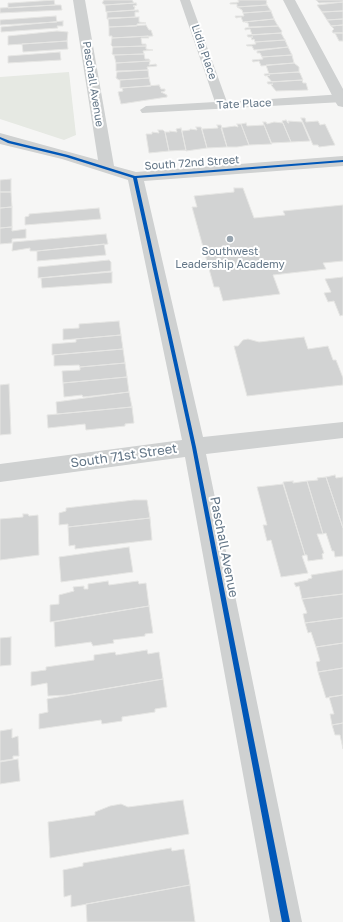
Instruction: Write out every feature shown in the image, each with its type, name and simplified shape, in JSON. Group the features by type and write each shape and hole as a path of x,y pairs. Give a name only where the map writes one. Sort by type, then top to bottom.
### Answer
{"street":[{"name":"Paschall Avenue","path":"79,0 107,168"},
{"path":"288,0 342,100"},
{"name":"South 72nd Street","path":"0,138 9,142 135,177 343,161"},
{"name":"Paschall Avenue","path":"135,177 194,447 286,922"},
{"name":"South 71st Street","path":"0,473 194,447 343,430"}],"lane":[{"name":"Lidia Place","path":"185,0 222,105"},
{"name":"Tate Place","path":"146,110 342,100"}],"shaded area":[{"path":"69,72 76,135 64,140 0,119 0,77"}],"building":[{"path":"54,0 55,5 8,8 8,3"},
{"path":"104,0 132,0 134,3 105,5 102,3"},
{"path":"238,0 266,0 267,5 237,7 237,4 230,4 239,2"},
{"path":"316,0 343,0 343,2 319,3"},
{"path":"343,2 343,11 322,12 317,5"},
{"path":"136,3 137,5 133,6 135,7 134,10 106,12 105,5"},
{"path":"61,5 62,10 0,13 0,8"},
{"path":"267,5 271,11 243,13 242,10 237,7"},
{"path":"138,10 139,12 135,12 135,17 107,19 107,12"},
{"path":"271,11 274,19 243,22 241,17 236,18 235,16 244,16 243,13"},
{"path":"343,11 343,19 327,20 322,12"},
{"path":"56,16 57,22 0,25 0,20"},
{"path":"139,17 139,22 146,23 137,24 137,26 109,27 108,18"},
{"path":"274,19 278,26 249,27 248,23 245,22"},
{"path":"343,19 343,25 331,26 327,20"},
{"path":"63,21 63,26 57,26 58,28 1,32 1,27"},
{"path":"146,25 149,30 151,30 153,36 112,38 112,36 109,36 109,27"},
{"path":"343,25 343,33 333,33 332,31 334,29 331,26"},
{"path":"278,26 282,31 281,33 252,35 250,29 245,30 245,28"},
{"path":"57,31 68,32 67,41 8,45 8,36"},
{"path":"281,33 285,40 255,42 251,37 248,37 247,35"},
{"path":"335,33 343,33 343,41 339,41"},
{"path":"148,36 149,38 141,38 142,44 146,44 146,46 113,47 111,45 112,38"},
{"path":"285,40 288,47 254,50 252,46 246,45 256,44 255,42"},
{"path":"67,41 68,49 23,52 22,44"},
{"path":"146,46 146,49 153,50 143,51 144,54 112,54 113,47"},
{"path":"288,47 292,55 262,57 260,53 257,53 257,51"},
{"path":"60,52 61,60 8,63 8,56"},
{"path":"144,54 145,59 149,59 150,61 116,63 114,55"},
{"path":"292,55 294,63 261,66 259,61 253,62 252,60 263,59 262,57"},
{"path":"150,61 149,65 156,64 157,66 147,67 148,70 116,71 116,63"},
{"path":"294,63 299,67 299,72 269,74 266,65"},
{"path":"148,70 149,78 119,80 116,78 117,72"},
{"path":"298,72 303,80 272,82 267,76 270,75 265,76 264,74"},
{"path":"149,78 151,86 120,88 120,80"},
{"path":"302,80 303,83 306,83 308,90 276,91 271,85 273,84 268,84 267,82"},
{"path":"159,85 161,89 165,89 165,91 161,92 167,95 167,97 121,104 118,92 123,91 122,88"},
{"path":"301,118 305,118 306,122 318,121 320,125 325,124 335,145 319,147 318,145 313,145"},
{"path":"286,120 288,123 288,121 302,122 310,141 291,142 282,121"},
{"path":"263,122 266,122 267,124 274,122 283,123 291,142 271,143"},
{"path":"246,123 247,126 264,125 272,144 249,145 241,124"},
{"path":"237,124 241,124 249,145 227,147 221,128 238,127"},
{"path":"217,125 221,125 227,147 207,148 202,129 218,128"},
{"path":"196,127 201,127 207,148 186,151 182,131 190,129 197,130"},
{"path":"181,128 186,150 169,151 165,132 177,132 176,129"},
{"path":"158,130 163,130 165,132 169,151 149,153 146,134 152,134 152,132 159,133"},
{"path":"11,179 11,192 0,192 0,180"},
{"path":"234,188 243,188 254,218 285,215 283,211 343,205 343,261 323,263 326,269 273,275 280,294 223,301 219,287 214,287 192,207 197,207 194,196 234,192"},
{"path":"0,192 11,192 12,207 0,208"},
{"path":"12,207 12,227 0,228 0,208"},
{"path":"99,208 101,219 25,225 25,217 29,216 29,214"},
{"path":"12,227 12,231 26,229 26,238 12,239 12,243 0,244 0,228"},
{"path":"106,234 108,244 37,251 30,251 30,248 12,251 13,242"},
{"path":"104,244 106,255 37,261 37,251"},
{"path":"109,260 111,262 111,271 38,278 38,267"},
{"path":"112,272 112,283 42,288 41,278"},
{"path":"343,277 343,315 340,316 334,301 328,302 324,293 331,292 325,279"},
{"path":"119,321 121,335 63,340 63,329 79,328 79,324"},
{"path":"121,335 123,349 52,355 52,344 76,342 76,339"},
{"path":"304,337 308,349 328,346 333,360 336,360 343,378 343,385 247,396 234,346 238,346 243,340 248,339 259,342"},
{"path":"123,349 125,363 80,367 79,365 54,366 54,355"},
{"path":"125,363 127,377 63,383 62,371 80,370 80,367"},
{"path":"127,377 129,392 83,397 82,395 64,397 63,383"},
{"path":"9,384 11,434 0,435 0,385"},
{"path":"129,392 132,407 57,414 56,402"},
{"path":"132,407 134,423 125,424 125,426 86,430 85,424 48,428 47,415"},
{"path":"335,475 336,478 343,477 343,528 326,477"},
{"path":"326,477 343,528 343,556 335,557 326,533 323,534 307,481 318,480 317,478"},
{"path":"293,481 293,483 307,481 323,534 317,534 324,553 322,554 323,559 308,561 307,555 305,555 283,482"},
{"path":"283,484 305,555 302,556 308,573 281,577 271,540 267,541 263,525 267,525 257,487"},
{"path":"134,500 147,500 150,518 68,527 68,524 59,525 59,513 66,511 66,508"},
{"path":"23,514 28,514 29,516 38,515 39,555 0,560 0,519 23,517"},
{"path":"150,518 152,540 75,549 75,545 69,546 68,527"},
{"path":"129,547 133,572 61,582 59,557"},
{"path":"343,570 343,594 302,599 299,586 296,587 294,583 308,580 312,578 311,575"},
{"path":"108,581 109,585 138,581 139,584 146,583 149,606 50,622 50,605 59,604 59,595 74,591 73,587 84,586 84,589 88,589 88,584"},
{"path":"343,594 343,618 305,623 303,614 307,613 302,599"},
{"path":"149,606 153,633 145,634 145,636 113,640 114,643 93,646 91,642 55,647 54,622"},
{"path":"343,618 343,643 316,647 311,632 308,633 305,623"},
{"path":"11,637 11,665 0,666 0,638"},
{"path":"343,643 343,668 318,672 316,662 320,661 316,647"},
{"path":"147,650 148,654 159,652 163,679 67,695 48,696 47,683 31,686 31,672 46,670 46,667 94,660 94,655 115,652 116,655"},
{"path":"343,668 343,695 326,698 318,672"},
{"path":"163,679 167,707 155,709 155,712 122,717 122,721 102,724 101,720 39,729 39,714 48,712 47,699"},
{"path":"343,695 343,723 332,725 330,714 334,714 329,697"},
{"path":"343,723 343,749 340,735 335,735 332,725"},
{"path":"12,729 12,738 18,736 19,756 13,756 13,759 0,761 0,731"},
{"path":"18,759 20,781 0,784 0,762"},
{"path":"183,800 189,834 50,858 48,822 95,815 95,812 110,806 121,804 128,807"},
{"path":"171,848 172,851 184,849 190,885 71,907 71,895 64,897 63,870 83,866 83,863"},
{"path":"190,885 195,922 87,922 86,904"}],"cycle path":[{"path":"0,138 9,142 67,156 135,177 343,161"},
{"path":"135,177 194,447 286,922"}],"place":[{"name":"Southwest Leadership Academy","path":"230,239"}]}
